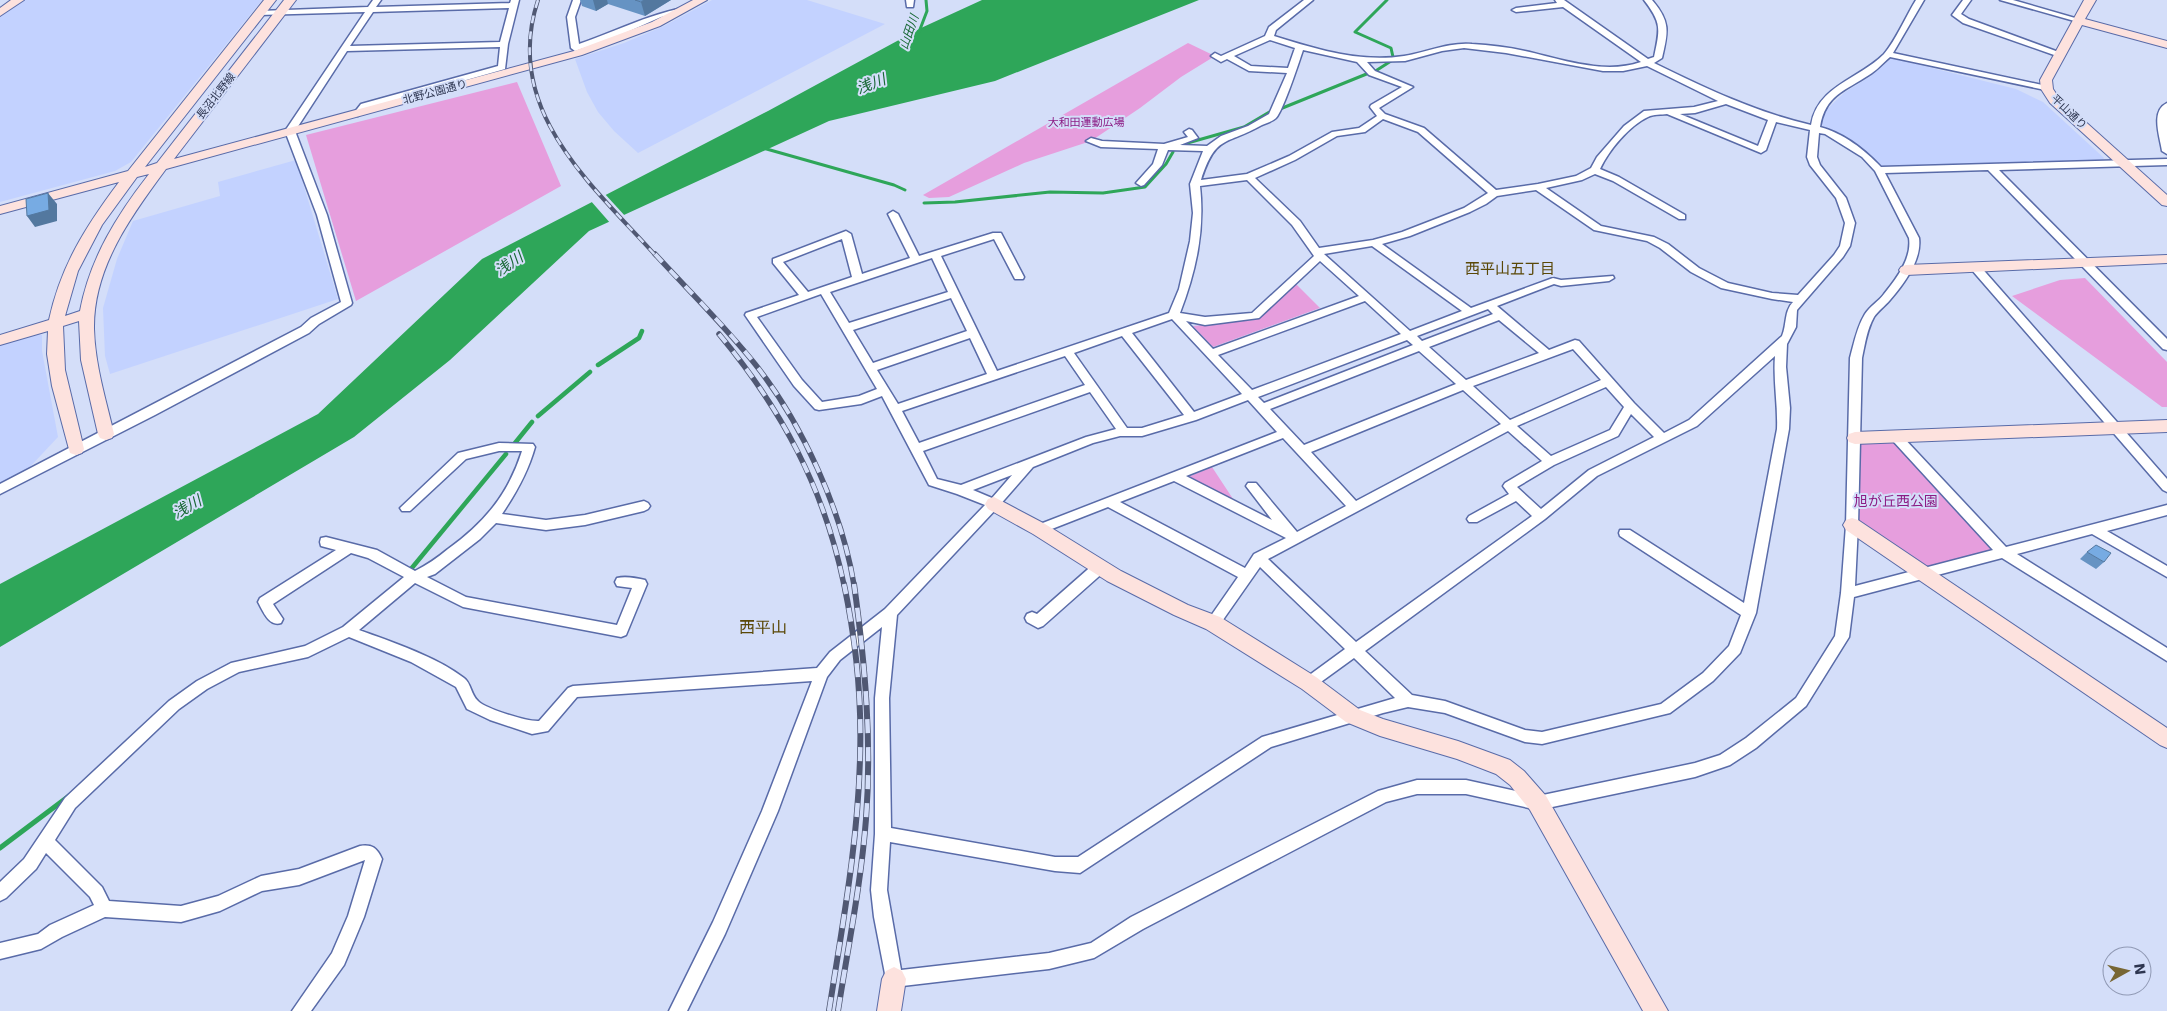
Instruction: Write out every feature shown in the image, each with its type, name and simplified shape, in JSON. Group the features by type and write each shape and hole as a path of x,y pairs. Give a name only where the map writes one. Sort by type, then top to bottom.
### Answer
{"street":[{"name":"長沼北野線","path":"76,449 57,367 56,323 62,292 76,256 131,175 270,0"},
{"name":"長沼北野線","path":"106,434 88,356 87,314 93,285 105,252 137,201 162,166 290,0"},
{"path":"0,489 151,412 305,330 314,321 347,302 320,209 290,131 377,0"},
{"path":"577,0 571,17 576,48 614,35 659,15 683,10"},
{"name":"北野公園通り","path":"162,166 585,51 649,27 701,0"},
{"path":"1269,38 1272,29 1309,0"},
{"path":"1216,56 1221,59 1269,38 1360,60 1404,58 1446,46 1466,46 1504,50 1589,67 1620,68 1649,64 1658,58 1664,23 1657,10 1648,0"},
{"path":"1309,683 1541,516 1593,473 1694,423 1788,338 1792,309 1799,299 1826,273 1838,257 1845,246 1850,223 1841,198 1815,165 1812,157 1817,116 1824,104 1837,89 1867,74 1888,54 1920,0"},
{"path":"1968,0 1956,15 1966,21 2060,54"},
{"path":"2004,0 2167,45"},
{"name":"平山通り","path":"2090,0 2046,80 2047,90 2054,100 2167,202"},
{"path":"259,13 371,10 455,3 514,2 504,44 502,67 364,106 358,113"},
{"path":"894,979 1049,961 1094,950 1137,924 1383,796 1417,786 1466,787 1538,803 1695,770 1725,760 1751,743 1801,702 1842,637 1848,593 1852,525 1856,358 1861,335 1870,315 1888,296 1906,270 1913,256 1914,238 1879,170 1865,155 1844,140 1828,132 1774,119 1726,101 1649,64 1562,2 1516,10"},
{"path":"0,13 9,4"},
{"path":"344,49 504,44"},
{"path":"1174,315 1184,289 1195,241 1198,213 1195,184 1203,159 1209,149 1233,134 1251,128 1273,116 1300,47"},
{"path":"1888,54 2047,90"},
{"path":"1228,56 1249,68 1292,71"},
{"path":"1360,60 1372,73 1409,87 1374,107 1382,116 1421,130 1494,193"},
{"path":"895,410 1174,315 1205,321 1255,316 1318,254 1374,243 1406,234 1460,213 1483,202 1494,193 1538,187 1579,178 1594,170 1600,159 1636,120 1647,113 1695,110 1726,101"},
{"path":"2167,106 2161,120 2167,151"},
{"path":"1671,113 1761,150 1774,119"},
{"path":"1195,184 1249,177 1292,158 1335,134 1362,130 1382,116"},
{"path":"1164,147 1193,138 1189,132"},
{"path":"159,141 164,145 183,140"},
{"path":"1091,141 1101,144 1209,149"},
{"path":"1141,183 1157,165 1164,147"},
{"path":"1879,170 2167,162"},
{"path":"0,210 162,166"},
{"path":"1990,166 2167,346"},
{"path":"1594,170 1616,179 1682,217"},
{"path":"1249,177 1296,223 1318,254 1550,462"},
{"path":"1538,187 1598,228 1650,239 1664,246 1695,270 1725,286 1772,296 1799,299"},
{"path":"111,202 126,198 132,198 137,201"},
{"path":"893,214 916,260"},
{"path":"806,296 777,261 846,234 858,278"},
{"path":"884,391 861,400 819,406 798,383 750,315 858,278 997,235 1019,277"},
{"path":"1374,243 1470,312"},
{"path":"76,256 105,252"},
{"path":"935,254 994,376"},
{"path":"1906,270 2167,259"},
{"path":"1975,267 2167,487"},
{"path":"961,490 1090,440 1124,432 1142,432 1192,417 1407,334 1553,281 1609,278"},
{"path":"824,290 895,410 932,482 961,490 994,504 1100,567 1180,610 1213,623 1309,683 1353,716 1380,727 1458,750 1503,767 1517,778 1538,803 1656,1011"},
{"path":"847,328 954,294"},
{"path":"1211,354 1366,298"},
{"path":"1490,305 1548,355"},
{"path":"0,340 87,314"},
{"path":"1174,315 1354,506"},
{"path":"1262,408 1500,315"},
{"path":"1124,331 1192,417"},
{"path":"870,368 973,333"},
{"path":"1302,451 1464,385 1575,344 1630,406 1662,438"},
{"path":"883,834 1054,864 1080,865 1267,742 1408,701 1445,706 1525,736 1542,738 1665,709 1684,697 1727,659 1735,649 1749,613 1783,429 1784,408 1780,367 1782,344"},
{"path":"1066,351 1124,432"},
{"path":"1213,623 1259,558 1508,425 1609,381"},
{"path":"915,449 1093,387"},
{"path":"1541,516 1509,486 1550,462 1614,433 1630,406"},
{"path":"1855,438 1896,438 2167,426"},
{"path":"1038,529 1285,433"},
{"path":"1896,438 2003,552 2167,655"},
{"path":"0,893 30,864 70,803 174,705 202,685 236,667 308,651 348,631 413,577 430,570 475,536 493,518 511,491 523,467 529,447 499,447 462,456 406,508"},
{"path":"678,1011 719,928 770,811 821,674 835,656 890,613 994,504 1028,464"},
{"path":"1176,476 1295,538"},
{"path":"1252,486 1295,538"},
{"path":"1473,519 1517,495"},
{"path":"1109,502 1246,575"},
{"path":"493,518 546,525 585,520 644,506"},
{"path":"1848,593 2167,510"},
{"path":"1852,525 1925,572 2167,739"},
{"path":"2092,528 2167,572"},
{"path":"1625,533 1749,613"},
{"path":"326,542 372,554 463,602 621,632 640,584 622,582"},
{"path":"276,619 265,602 349,548"},
{"path":"1259,558 1408,701"},
{"path":"1032,618 1038,622 1100,567"},
{"path":"889,1011 894,979 879,890 883,834 882,698 890,613"},
{"path":"348,631 416,658 461,683 472,705 495,716 532,728 543,727 573,692 821,674"},
{"path":"45,841 96,892 104,909"},
{"path":"0,951 41,941 56,931 104,909 181,914 220,903 260,884 299,877 360,853 369,852 374,859 338,960 301,1011"}],"shaded area":[{"path":"23,0 262,0 131,162 115,171 0,202 0,17"},
{"path":"712,0 807,0 885,24 638,153 614,131 598,112 587,92 575,59 624,43 664,26"},
{"path":"1892,58 2016,89 2043,102 2104,158 2103,160 1885,167 1879,164 1871,155 1842,136 1826,129 1821,124 1822,114 1845,92 1871,76"},
{"path":"296,160 338,299 110,374 105,356 103,308 117,259 133,221 220,196 218,182"},
{"path":"37,334 42,335 42,351 58,437 27,470 0,484 0,345"}],"green space":[{"name":"大和田運動広場","path":"1188,43 1215,56 1181,77 1140,108 1091,141 1024,163 949,197 929,198 923,195"},
{"path":"517,82 561,186 356,301 306,135"},
{"path":"2085,278 2167,362 2167,407 2162,407 2012,296 2060,280"},
{"path":"1296,284 1320,308 1213,347 1193,326 1254,320"},
{"name":"旭が丘西公園","path":"1855,438 1897,438 2003,552 1925,572 1852,525"},
{"path":"1212,467 1237,505 1188,477"}],"water":[{"name":"浅川","path":"982,0 1199,0 995,81 829,121 589,231 450,360 354,437 0,647 0,584 318,414 482,259 768,111 921,28"}],"pier":[{"path":"604,193 626,217 611,224 590,200"}],"building":[{"path":"48,193 49,210 27,216 26,199"},
{"path":"2096,545 2111,553 2104,562 2087,552"}],"waterway":[{"name":"山田川","path":"919,32 927,11 926,0"},
{"path":"1387,0 1355,32 1391,48 1393,57"},
{"path":"1374,72 1391,61"},
{"path":"1280,109 1369,73"},
{"path":"1177,146 1244,127 1273,110"},
{"path":"763,148 894,185 905,190"},
{"path":"924,203 955,202 1050,192 1103,193 1145,187 1166,164 1173,152"},
{"path":"598,365 639,338 642,331"},
{"path":"538,416 590,372"},
{"path":"515,443 532,422"},
{"path":"411,569 506,454"},
{"path":"0,848 69,796"}],"railway":[{"path":"538,0 530,39 532,76 542,110 559,142 580,172 656,256"},
{"path":"655,254 719,322 755,364 789,413 818,469 830,498 840,528 854,585"},
{"path":"719,334 762,392 798,452 825,516 844,585"},
{"path":"829,1011 853,853 859,790 860,714 857,671 852,627 844,584"},
{"path":"838,1011 861,867 868,789 866,701 854,584"}],"district":[{"name":"西平山五丁目","path":"1510,269"},
{"name":"西平山","path":"763,627"}]}
